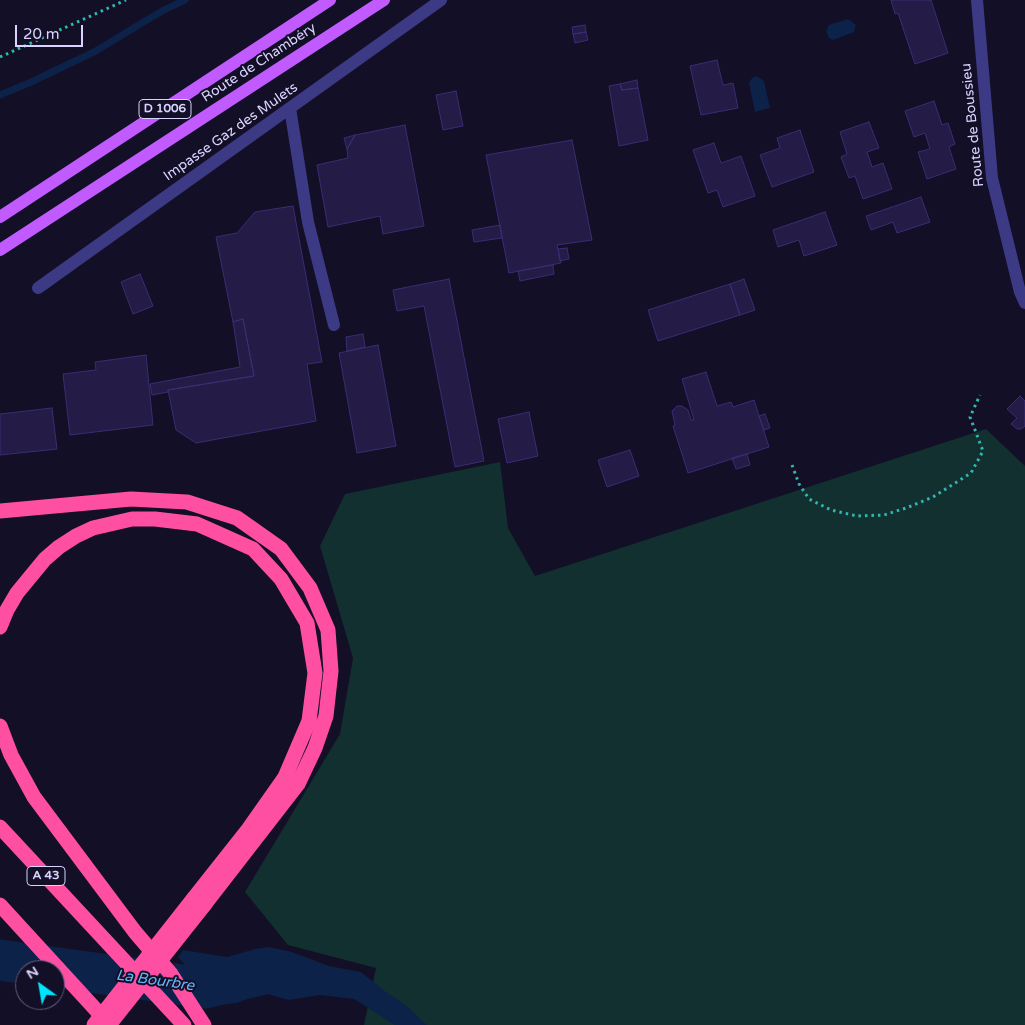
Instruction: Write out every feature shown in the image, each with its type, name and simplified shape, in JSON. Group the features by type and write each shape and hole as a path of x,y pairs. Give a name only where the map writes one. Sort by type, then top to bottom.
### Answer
{"highway":[{"path":"0,512 131,499 187,502 237,518 281,549 310,588 328,630 331,671 326,716 318,740 298,784 94,1025"},
{"path":"0,627 7,610 18,593 45,559 76,536 93,528 132,520 155,518 197,524 253,549 280,579 307,623 315,673 309,721 285,777 200,901 110,1025 4,909"},
{"path":"0,726 11,755 34,797 135,932 171,974 204,1025"},
{"name":"A 43","path":"0,827 184,1025"}],"main road":[{"name":"Route de Chambéry","path":"0,217 330,0"},
{"name":"Route de Chambéry","path":"0,250 384,0"}],"street":[{"name":"Impasse Gaz des Mulets","path":"38,288 441,0"},
{"name":"Route de Boussieu","path":"976,0 992,178 1020,292 1025,304"},
{"path":"290,108 308,222 334,325"}],"path":[{"path":"0,57 126,0"},
{"path":"792,465 799,484 809,499 830,510 857,516 884,515 906,508 932,497 971,474 983,451 970,417 980,395"}],"green space":[{"path":"986,429 1025,466 1025,1025 364,1025 376,968 288,945 245,892 340,734 353,658 320,546 345,494 500,462 508,528 535,576"}],"water":[{"path":"848,19 856,25 854,32 833,40 829,38 826,31 829,25"},
{"path":"757,76 764,81 770,108 755,112 749,83 752,78"},
{"path":"269,947 292,952 329,966 361,972 407,1006 427,1025 395,1025 354,999 320,995 289,1000 263,993 237,1003 220,1005 178,957 183,950 227,957"},
{"path":"0,951 15,967 15,975 0,973"}],"building":[{"path":"891,0 931,0 948,53 915,64 898,13 895,14"},
{"path":"585,25 586,32 573,34 572,27"},
{"path":"586,32 588,40 575,43 573,34"},
{"path":"717,60 723,85 733,83 738,108 701,115 690,66"},
{"path":"637,80 638,88 622,90 620,84"},
{"path":"620,84 622,90 638,88 648,140 619,146 609,86"},
{"path":"456,91 463,126 443,130 436,95"},
{"path":"934,101 942,125 948,123 955,144 949,147 956,169 927,179 918,152 930,149 925,133 914,137 905,111"},
{"path":"869,122 879,148 867,152 872,167 883,163 892,189 863,199 855,176 849,178 841,157 847,154 840,132"},
{"path":"405,125 424,226 383,234 380,216 328,227 317,165 348,158 347,149 355,135"},
{"path":"800,130 814,172 772,187 760,155 780,148 777,138"},
{"path":"355,135 347,149 344,138"},
{"path":"572,140 592,240 557,245 561,263 509,273 486,155"},
{"path":"714,143 721,163 741,156 755,196 723,207 717,190 708,193 693,150"},
{"path":"921,197 930,222 897,233 893,222 871,230 866,216"},
{"path":"293,206 322,362 307,364 316,421 196,443 176,430 168,390 254,376 243,319 233,322 216,237 237,233 255,212"},
{"path":"825,212 837,245 804,256 799,240 778,247 773,230"},
{"path":"500,225 502,238 474,242 472,230"},
{"path":"567,248 569,259 560,261 558,249"},
{"path":"553,265 554,274 520,281 518,271"},
{"path":"140,274 153,306 133,314 121,282"},
{"path":"449,279 484,461 455,467 424,306 397,311 393,290"},
{"path":"744,279 755,310 740,315 730,284"},
{"path":"730,284 740,315 658,341 648,310"},
{"path":"243,319 254,376 168,390 168,392 152,395 150,384 240,367 233,322"},
{"path":"363,334 365,347 347,351 346,337"},
{"path":"378,345 396,446 357,453 339,353"},
{"path":"146,355 153,425 70,435 63,374 96,370 95,362"},
{"path":"706,372 717,406 731,402 733,407 754,400 769,447 688,473 673,426 675,425 672,411 677,406 682,406 688,410 691,420 694,420 682,379"},
{"path":"1020,396 1025,401 1025,426 1017,429 1011,424 1017,418 1007,409"},
{"path":"52,408 57,449 0,455 0,414"},
{"path":"529,412 538,456 507,463 498,419"},
{"path":"765,414 770,428 764,430 759,416"},
{"path":"630,450 639,476 607,487 598,460"},
{"path":"747,454 750,465 736,469 732,458"}],"waterway":[{"path":"0,95 94,52 162,11 185,0"},
{"name":"La Bourbre","path":"0,960 205,988 260,975"}]}
